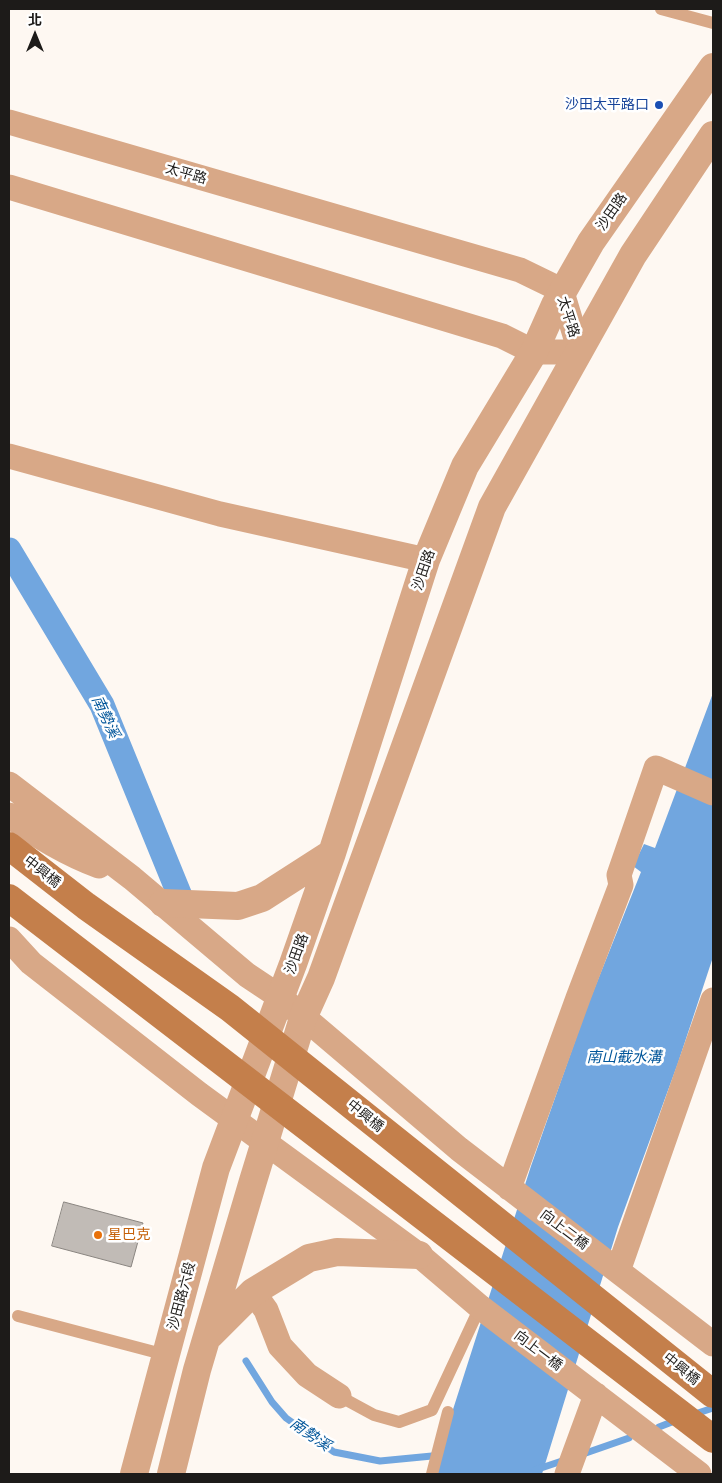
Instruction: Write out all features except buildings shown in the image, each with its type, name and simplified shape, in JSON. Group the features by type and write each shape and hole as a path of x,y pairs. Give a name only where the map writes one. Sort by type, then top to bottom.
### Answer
{"main road":[{"name":"中興橋","path":"9,846 86,906 230,1008 713,1394"},
{"path":"9,898 713,1439"}],"street":[{"name":"沙田路","path":"234,1119 332,853 426,560 465,466 534,352 562,292 591,242 713,67"},
{"name":"太平路","path":"9,122 520,270 562,292 580,352 534,352 502,336 9,187"},
{"path":"171,1474 207,1338 253,1181 304,1018 321,978 492,508 633,254 713,135"},
{"path":"9,456 220,514 426,560"},
{"path":"509,1188 621,885 618,875 656,768 713,793"},
{"name":"向上二橋","path":"9,784 132,878 247,975 280,998 459,1150 713,1344"},
{"path":"9,816 23,826 85,860 132,878"},
{"path":"163,903 238,906 262,898 332,853"},
{"path":"9,938 31,963 72,995"},
{"path":"9,950 72,995"},
{"name":"向上一橋","path":"72,995 199,1094 419,1255 480,1307 700,1474"},
{"path":"618,1271 713,1000"},
{"name":"沙田路六段","path":"134,1474 216,1168 234,1119"},
{"path":"207,1338 253,1292 308,1258 337,1252 419,1255"},
{"path":"253,1292 266,1310 280,1346 307,1376 339,1396"},
{"path":"567,1474 595,1396"}],"lane":[{"path":"660,9 713,23"},
{"path":"339,1396 374,1415 399,1422 432,1410 480,1307"},
{"path":"18,1316 166,1355"},
{"path":"432,1474 448,1412"}],"water":[{"name":"南山截水溝","path":"713,693 713,957 678,1063 618,1227 542,1474 436,1474 448,1425 531,1166 587,1007 641,872 633,866 644,844 655,848"}],"waterway":[{"name":"南勢溪","path":"9,550 102,705 180,896"},
{"name":"南勢溪","path":"246,1361 272,1402 286,1418 334,1452 380,1461 432,1456"},
{"name":"南勢溪","path":"692,1415 713,1408"},
{"name":"南勢溪","path":"659,1427 677,1420"},
{"name":"南勢溪","path":"580,1455 629,1438"},
{"name":"南勢溪","path":"535,1470 565,1460"}],"place":[{"name":"沙田太平路口","path":"659,105"},
{"name":"星巴克","path":"98,1235"}]}
